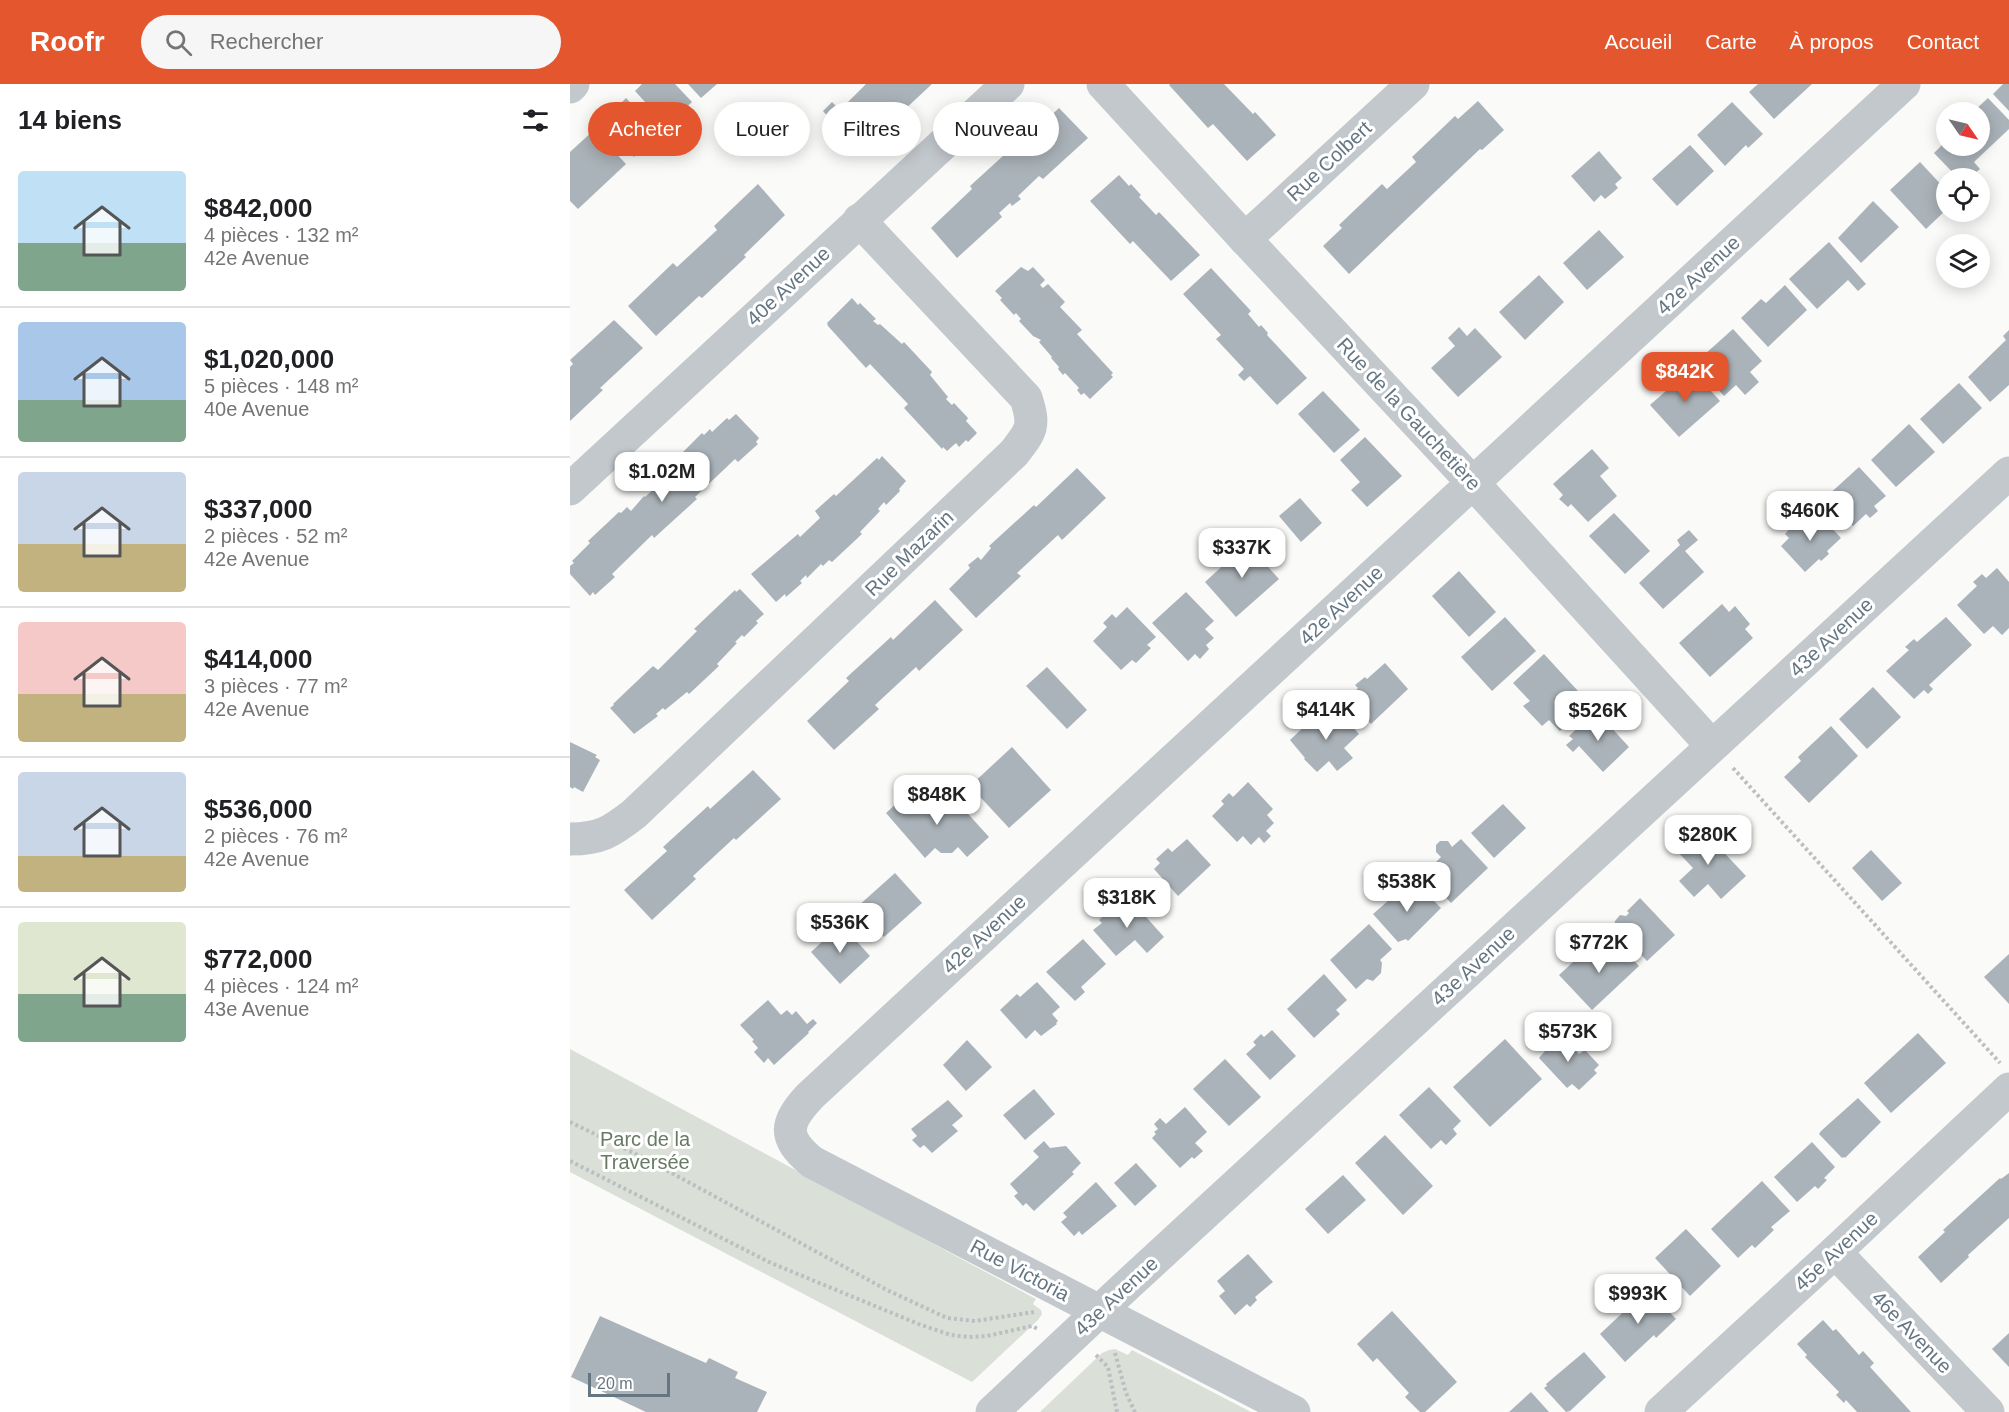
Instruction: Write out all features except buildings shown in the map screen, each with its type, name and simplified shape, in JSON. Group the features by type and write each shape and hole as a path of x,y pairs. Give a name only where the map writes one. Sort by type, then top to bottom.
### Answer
{"street":[{"path":"570,87 573,84"},
{"name":"40e Avenue","path":"570,489 1008,84"},
{"name":"Rue de la Gauchetière","path":"1103,84 1473,483 1712,746"},
{"name":"Rue Colbert","path":"1245,239 1413,84"},
{"name":"42e Avenue","path":"790,1132 795,1113 810,1096 1904,84"},
{"name":"Rue Mazarin","path":"570,838 590,839 613,830 634,814 1014,453 1027,436 1032,418 1026,398 860,220"},
{"name":"43e Avenue","path":"992,1412 2009,473"},
{"name":"45e Avenue","path":"1661,1412 1835,1252 2005,1076"},
{"name":"Rue Victoria","path":"790,1132 797,1149 812,1162 1294,1412"},
{"name":"46e Avenue","path":"1835,1252 1988,1412"}],"path":[{"path":"1712,746 2005,1076"},
{"path":"570,1122 644,1158 887,1290 947,1318 975,1320 1036,1312"},
{"path":"570,1161 771,1263 921,1325 951,1335 968,1337 987,1336 1032,1326 1099,1356 1108,1367 1117,1412"},
{"path":"1112,1348 1126,1393 1135,1412"}],"green space":[{"name":"Parc de la Traversée","path":"570,1049 1036,1299 1033,1304 1041,1310 1042,1314 972,1382 570,1172"},
{"path":"1115,1349 1128,1355 1132,1350 1251,1412 1040,1412 1102,1353"}]}
